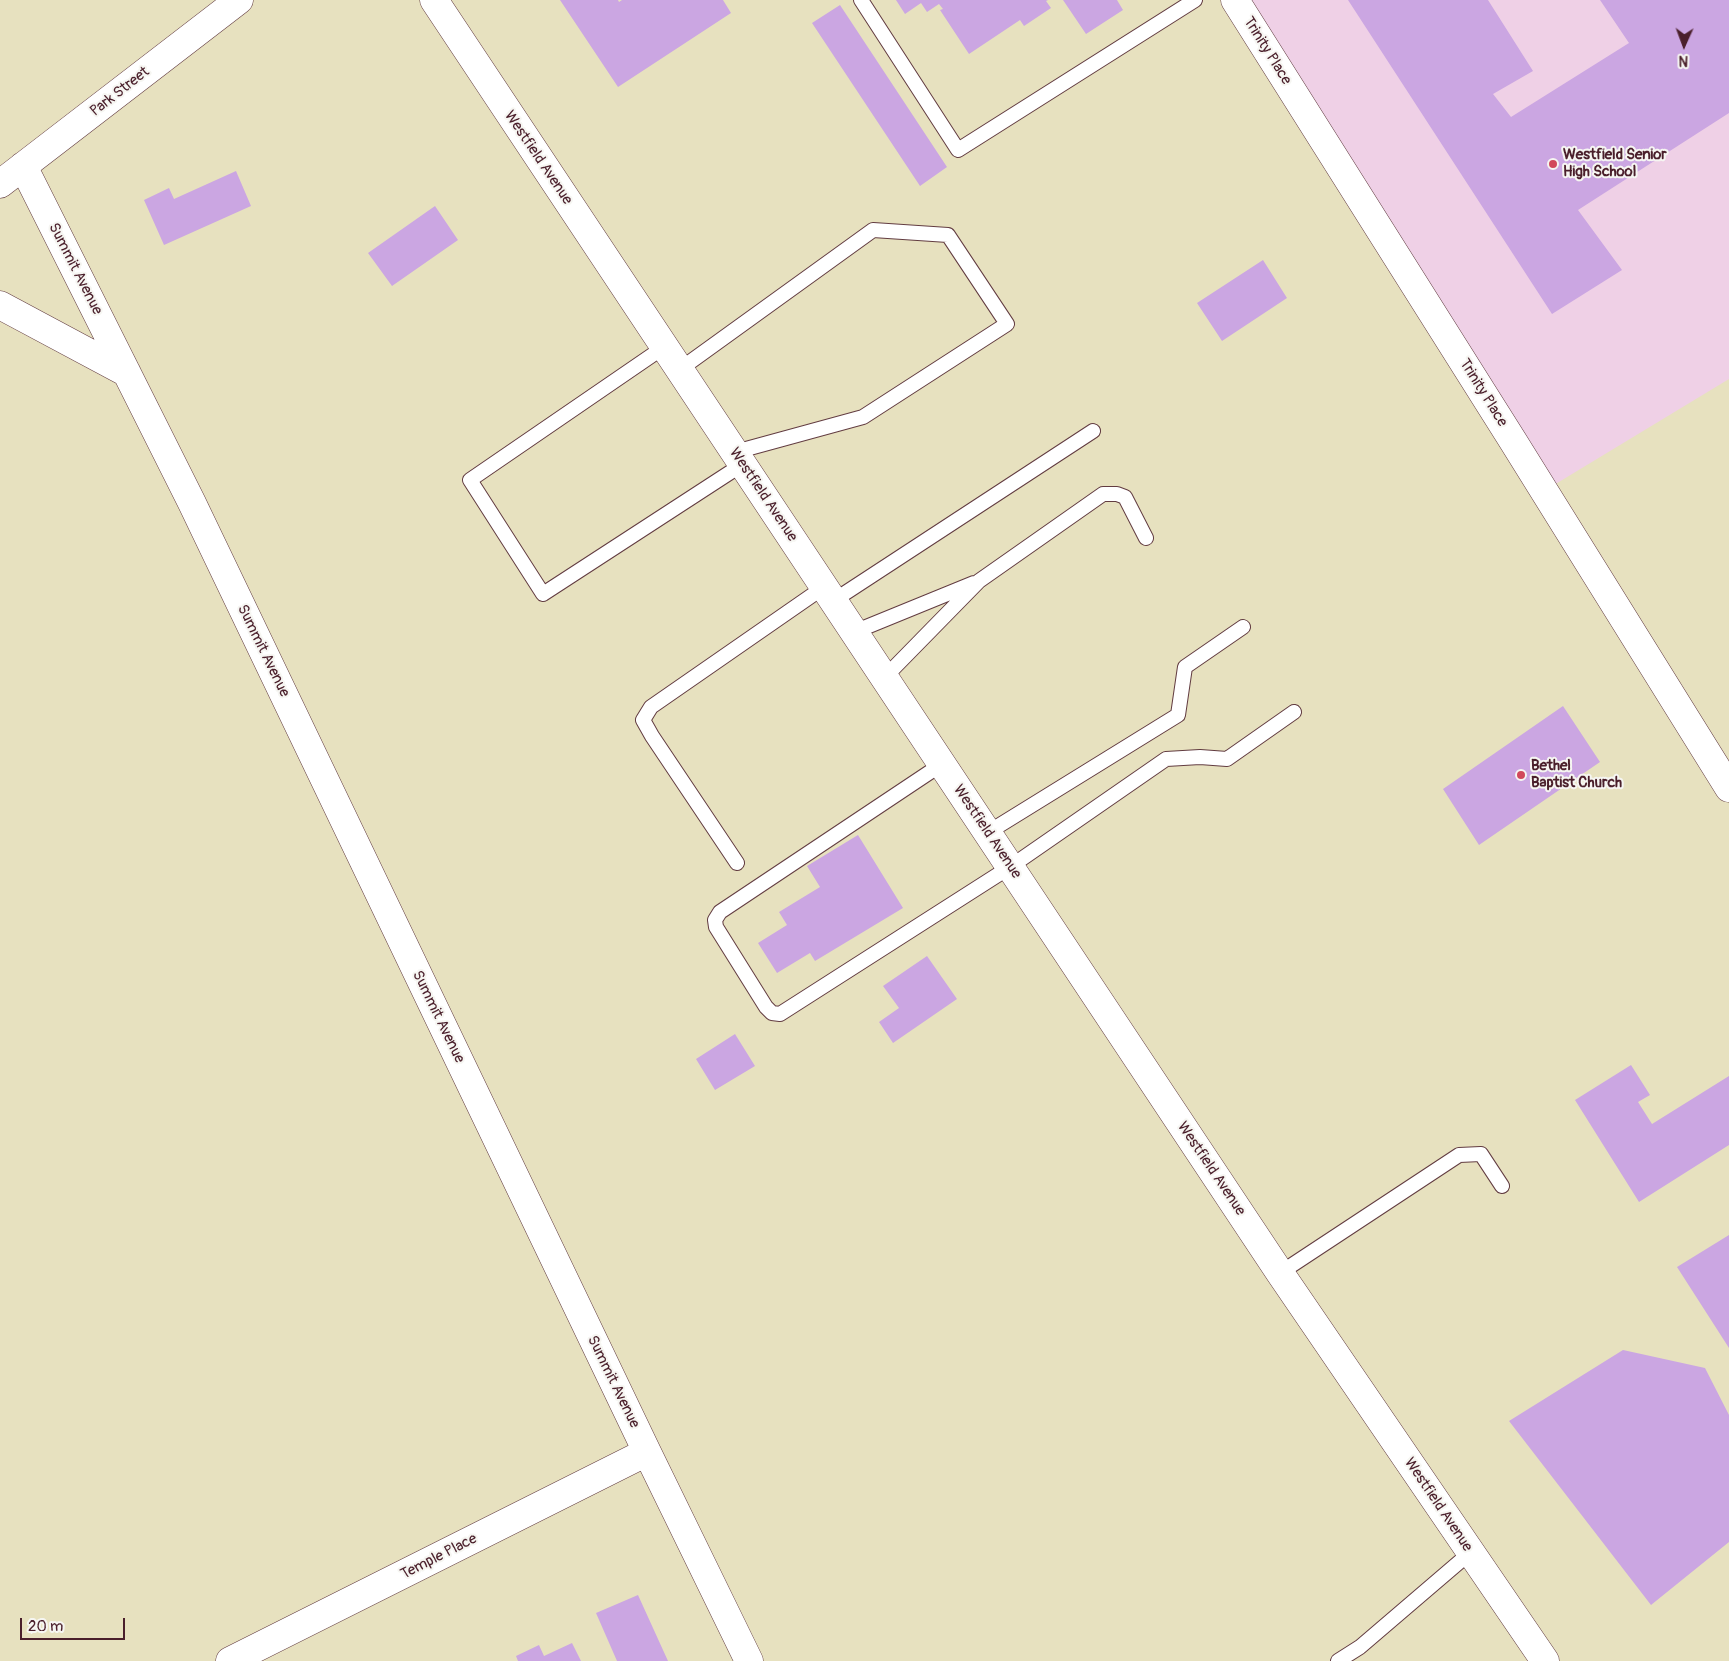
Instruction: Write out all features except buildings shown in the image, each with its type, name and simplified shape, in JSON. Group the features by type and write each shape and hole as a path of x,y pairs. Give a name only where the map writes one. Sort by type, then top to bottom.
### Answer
{"street":[{"name":"Park Street","path":"0,184 239,0"},
{"name":"Westfield Avenue","path":"434,0 1280,1273 1545,1661"},
{"name":"Trinity Place","path":"1235,0 1729,788"},
{"name":"Summit Avenue","path":"23,166 192,503 646,1452 749,1661"},
{"path":"0,305 127,373"},
{"name":"Temple Place","path":"230,1661 646,1452"}],"lane":[{"path":"861,0 958,150 1195,0"},
{"path":"664,347 470,480 543,594 738,458 863,417 1006,324 948,235 873,230 680,370"},
{"path":"738,863 643,720 651,707 828,594 1092,431"},
{"path":"884,678 979,581 1103,494 1117,494 1125,497 1146,538"},
{"path":"854,632 979,581"},
{"path":"987,833 1178,715 1185,667 1243,627"},
{"path":"942,764 720,912 715,920 716,927 766,1007 772,1013 780,1014 1010,867 1166,759 1200,757 1228,759 1294,712"},
{"path":"1280,1273 1459,1155 1481,1154 1502,1186"},
{"path":"1338,1661 1360,1647 1471,1552"}],"shaded area":[{"path":"1227,0 1729,0 1729,379 1544,491"}],"place":[{"name":"Westfield Senior High School","path":"1553,164"},
{"name":"Bethel Baptist Church","path":"1521,775"}]}
